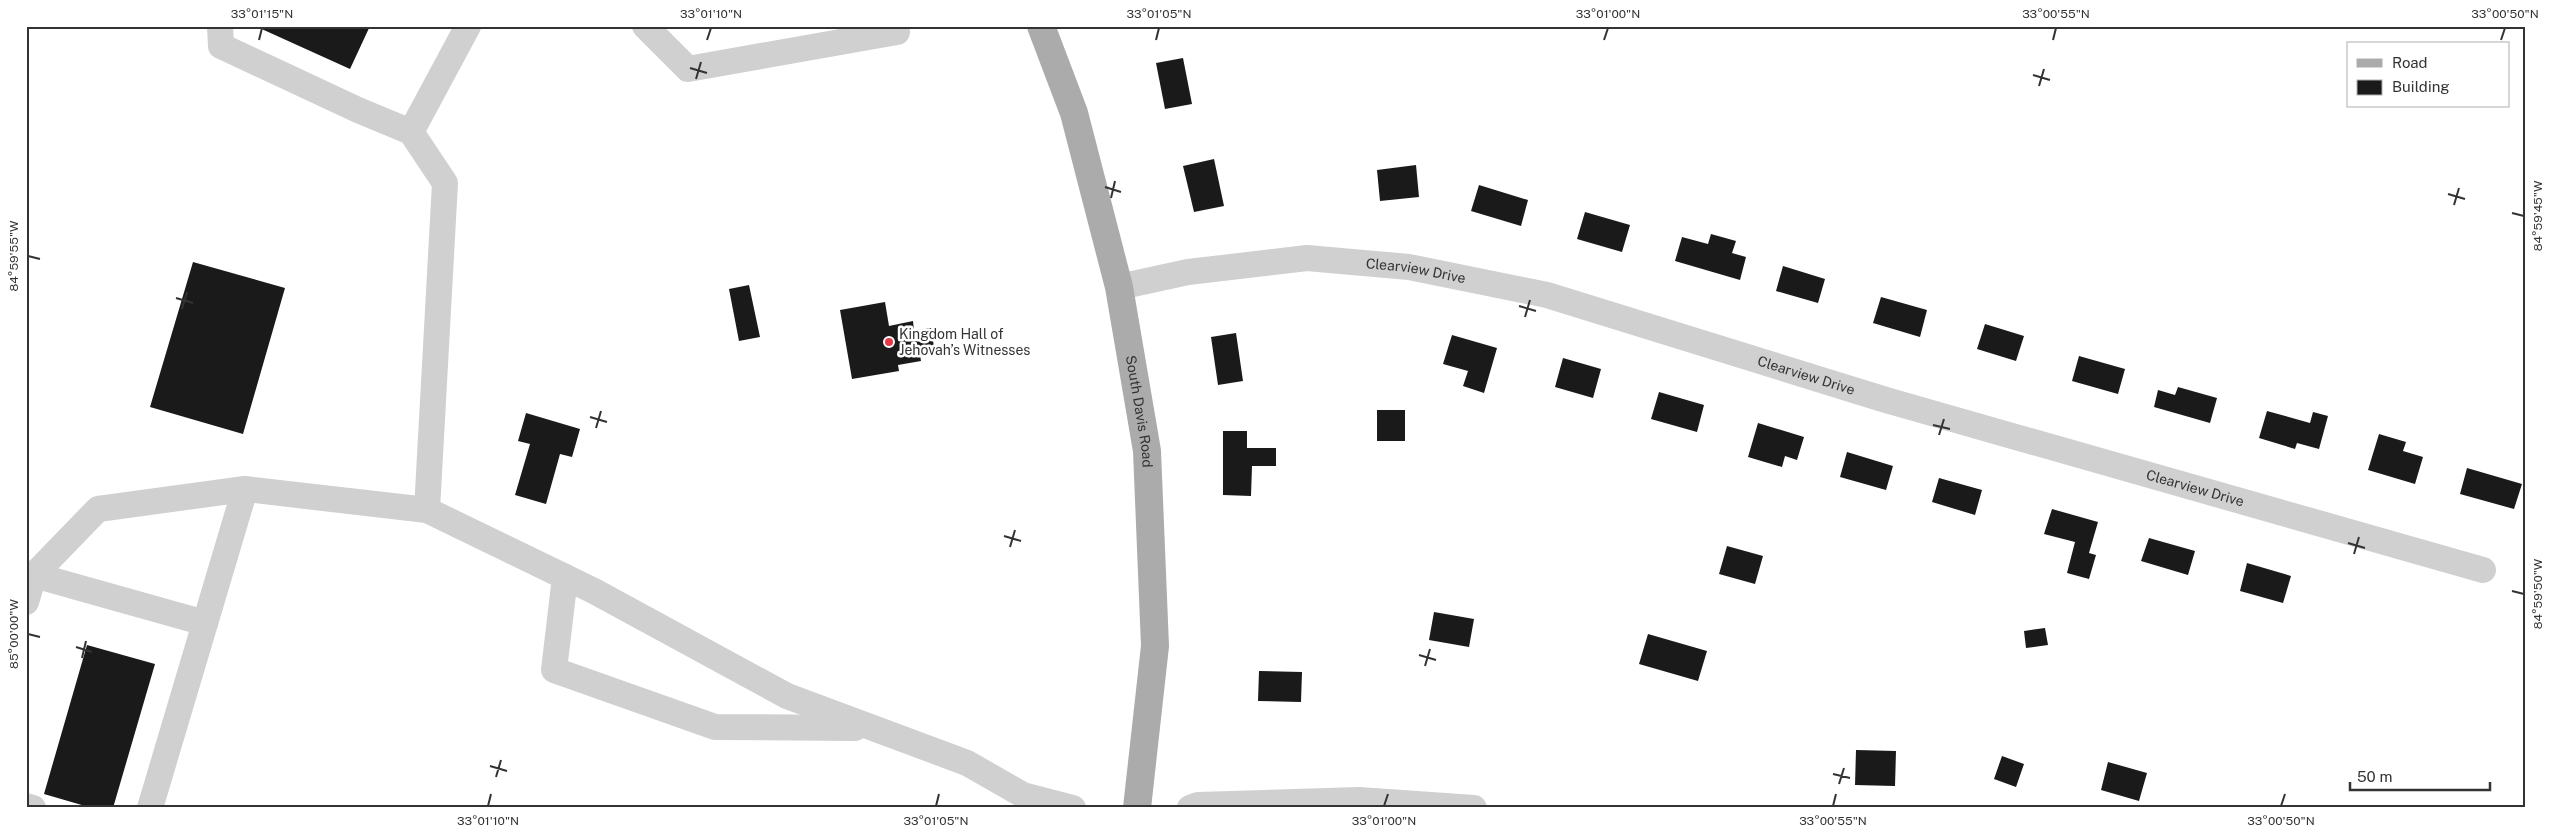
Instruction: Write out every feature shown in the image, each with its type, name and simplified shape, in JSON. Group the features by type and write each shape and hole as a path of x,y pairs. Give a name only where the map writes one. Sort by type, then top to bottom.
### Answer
{"main road":[{"name":"South Davis Road","path":"1041,26 1074,113 1119,287 1146,451 1155,646 1137,808"}],"street":[{"path":"220,26 221,46 358,110 411,132 445,183 427,510"},
{"path":"411,132 468,26"},
{"path":"645,26 688,69 897,32"},
{"name":"Clearview Drive","path":"1119,287 1188,272 1306,258 1409,267 1437,272 1547,295 1886,400 2483,570"},
{"path":"150,808 245,489"},
{"path":"26,602 30,574 98,509 245,489 427,510 565,577 787,696 967,763 1023,795 1072,808"},
{"path":"30,574 205,624"},
{"path":"565,577 554,670 715,727 873,729"},
{"path":"1190,808 1198,806 1359,800 1474,808"},
{"path":"26,806 32,808"}],"building":[{"path":"255,26 370,26 350,69"},
{"path":"1183,58 1192,104 1165,109 1156,63"},
{"path":"1214,159 1224,206 1194,212 1183,166"},
{"path":"1416,165 1419,197 1380,201 1377,170"},
{"path":"1479,185 1528,200 1521,226 1471,211"},
{"path":"1585,212 1630,225 1622,252 1577,239"},
{"path":"1711,234 1736,241 1732,253 1746,257 1740,280 1675,261 1682,237 1708,244"},
{"path":"193,262 285,288 243,434 150,407"},
{"path":"1783,266 1825,279 1818,303 1776,291"},
{"path":"749,285 760,337 739,341 729,289"},
{"path":"1881,297 1927,310 1920,337 1873,323"},
{"name":"Kingdom Hall of Jehovah’s Witnesses","path":"885,302 889,326 913,321 914,331 931,328 935,353 920,355 921,361 898,365 899,371 852,379 840,310"},
{"path":"1985,324 2024,336 2016,361 1977,349"},
{"path":"1236,333 1243,381 1218,385 1211,337"},
{"path":"1452,335 1497,348 1484,393 1463,386 1468,371 1443,364"},
{"path":"2079,356 2125,369 2118,394 2072,381"},
{"path":"1563,358 1601,369 1593,398 1555,387"},
{"path":"2178,387 2217,398 2210,423 2154,407 2158,390 2175,395"},
{"path":"1659,392 1704,405 1697,432 1651,419"},
{"path":"1377,410 1405,410 1405,441 1377,441"},
{"path":"2267,411 2310,423 2313,412 2328,416 2319,449 2297,443 2295,449 2259,438"},
{"path":"526,413 580,429 572,457 560,454 546,504 515,495 530,444 518,441"},
{"path":"1758,423 1804,437 1797,460 1785,456 1782,467 1748,457"},
{"path":"1223,431 1247,431 1247,448 1276,448 1276,466 1252,466 1251,496 1223,495"},
{"path":"2379,434 2406,442 2403,451 2423,457 2415,484 2368,470"},
{"path":"1847,452 1893,466 1886,490 1840,477"},
{"path":"2467,468 2522,484 2514,509 2460,494"},
{"path":"1939,478 1982,490 1975,515 1932,502"},
{"path":"2052,509 2098,522 2089,553 2096,555 2089,579 2067,573 2075,542 2044,534"},
{"path":"2149,538 2195,551 2188,575 2141,561"},
{"path":"1727,546 1763,556 1755,584 1719,574"},
{"path":"2247,563 2291,576 2283,603 2240,591"},
{"path":"1434,612 1474,619 1469,647 1429,640"},
{"path":"2045,628 2048,645 2026,648 2024,631"},
{"path":"1648,634 1707,651 1698,681 1639,664"},
{"path":"87,645 155,664 113,808 92,808 44,794"},
{"path":"1259,671 1302,672 1301,702 1258,701"},
{"path":"1856,750 1896,751 1895,786 1855,785"},
{"path":"2002,756 2024,764 2016,787 1994,779"},
{"path":"2108,762 2147,773 2139,801 2101,790"}],"place":[{"name":"Kingdom Hall of Jehovah’s Witnesses","path":"889,342"}]}
